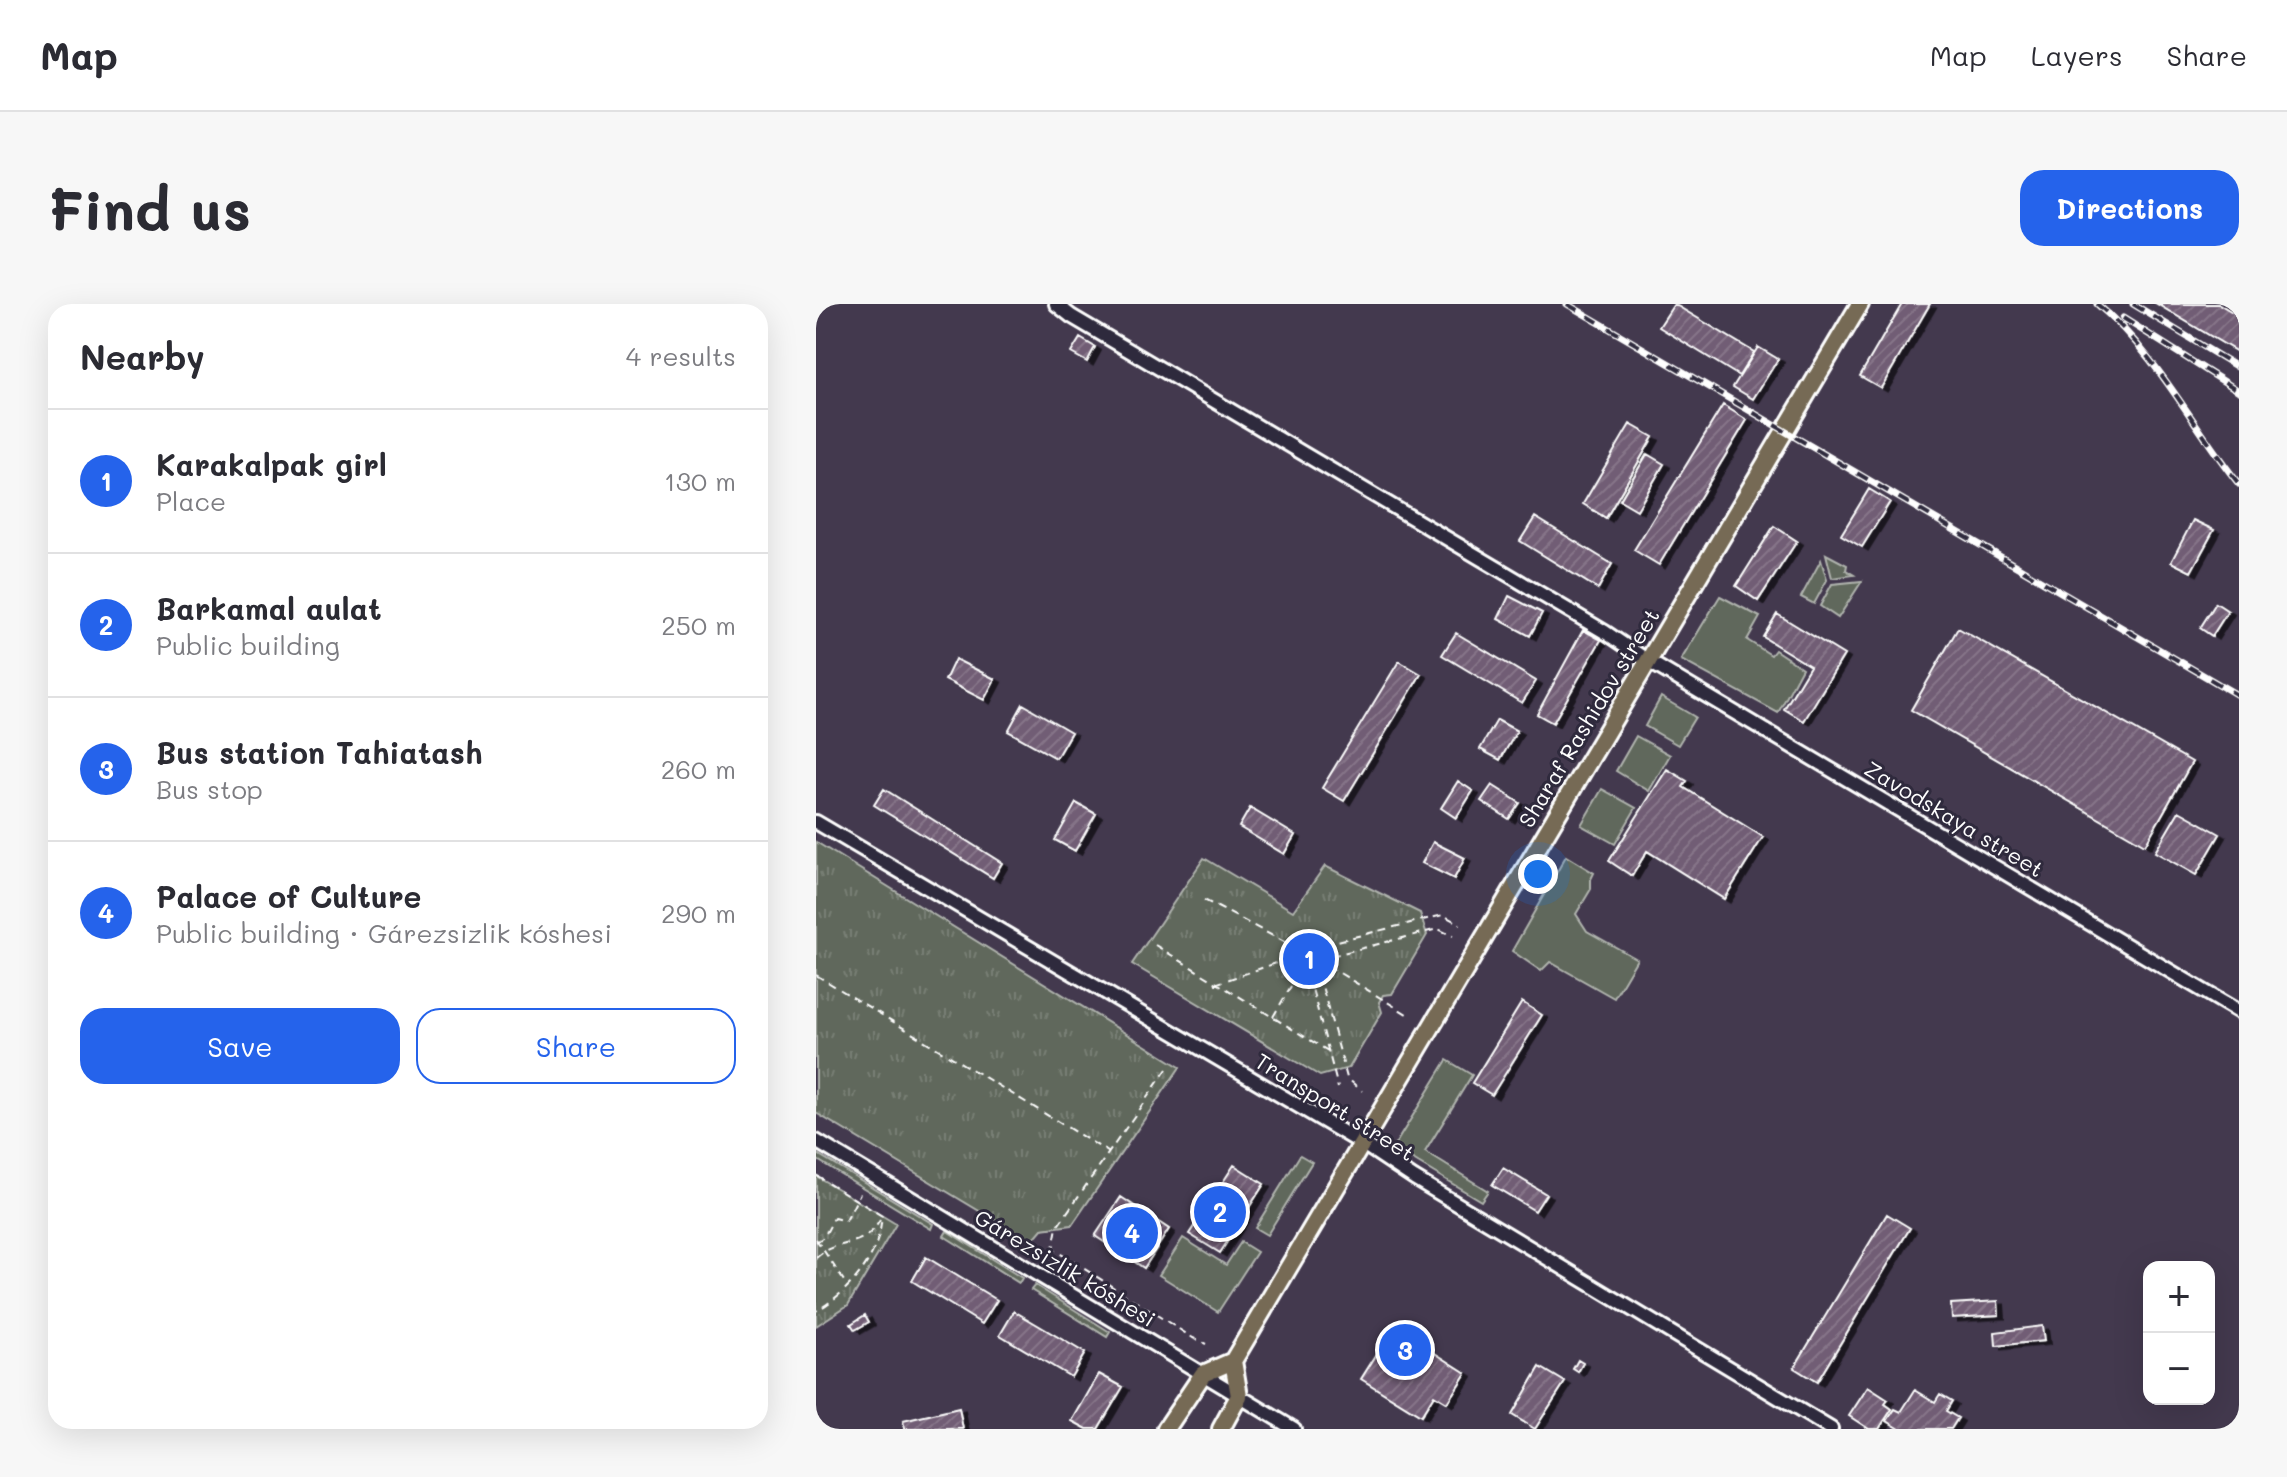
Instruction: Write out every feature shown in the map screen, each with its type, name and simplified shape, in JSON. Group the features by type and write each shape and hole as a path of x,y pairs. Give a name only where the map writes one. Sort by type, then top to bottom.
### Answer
{"main road":[{"name":"Sharaf Rashidov street","path":"1233,1361 1860,304"},
{"path":"1166,1429 1203,1374 1233,1361 1239,1396 1221,1429"}],"street":[{"name":"Zavodskaya street","path":"1056,304 1071,316 1591,623 1648,661 2239,1012"},
{"name":"Transport street","path":"816,822 1363,1144 1414,1178 1831,1429"},
{"name":"Gárezsizlik kóshesi","path":"816,1141 1294,1429"}],"path":[{"path":"1204,900 1291,946"},
{"path":"1325,944 1443,915 1460,924"},
{"path":"1329,956 1438,929 1453,936"},
{"path":"1311,935 1325,944 1329,956 1327,965 1319,974 1309,976 1292,967 1289,959 1291,946 1298,938 1311,935"},
{"path":"1155,945 1328,1051"},
{"path":"1215,984 1289,959"},
{"path":"1327,965 1407,1014"},
{"path":"1272,1017 1299,973"},
{"path":"1319,974 1347,1078 1362,1091"},
{"path":"816,975 1109,1152"},
{"path":"1309,976 1338,1088"},
{"path":"1167,1069 1057,1227 1053,1249 1206,1344"},
{"path":"816,1175 882,1216"},
{"path":"848,1287 816,1241 824,1237 834,1218 846,1221 860,1193"},
{"path":"816,1258 832,1246 856,1243 868,1236 882,1216"},
{"path":"816,1311 848,1287 877,1242 882,1216"}],"green space":[{"path":"1826,554 1847,565 1846,570 1854,575 1832,578"},
{"path":"1821,560 1827,580 1814,604 1801,597"},
{"path":"1862,581 1838,618 1820,606 1832,584"},
{"path":"1720,596 1760,617 1747,640 1771,655 1775,650 1802,668 1778,713 1681,660"},
{"path":"1661,697 1695,717 1678,745 1645,726"},
{"path":"1636,736 1670,755 1649,791 1616,771"},
{"path":"1602,789 1636,808 1615,844 1581,825"},
{"path":"816,842 1180,1067 1072,1225 1042,1229 1031,1242 816,1113"},
{"path":"1566,856 1594,873 1591,889 1576,914 1587,931 1637,959 1614,998 1550,962 1541,971 1512,951"},
{"path":"1204,858 1293,911 1325,866 1420,913 1427,935 1392,994 1383,995 1379,1002 1382,1012 1349,1068 1320,1076 1132,964"},
{"path":"1447,1060 1472,1075 1425,1152 1488,1191 1481,1201 1393,1148"},
{"path":"816,1153 933,1224 931,1229 816,1159"},
{"path":"1300,1155 1312,1162 1267,1235 1255,1228"},
{"path":"816,1176 896,1224 848,1305 816,1326"},
{"path":"947,1231 1022,1278 1019,1283 944,1236"},
{"path":"1183,1238 1226,1265 1241,1242 1257,1252 1218,1312 1159,1275"},
{"path":"1035,1285 1110,1332 1107,1337 1031,1290"}],"building":[{"path":"1674,304 1754,352 1739,376 1659,327"},
{"path":"1902,304 1930,304 1881,388 1860,376"},
{"path":"2157,304 2219,304 2239,316 2239,353"},
{"path":"1080,338 1095,347 1087,362 1071,353"},
{"path":"1758,347 1778,359 1753,399 1733,387"},
{"path":"1723,405 1747,420 1659,565 1634,550"},
{"path":"1630,424 1653,437 1606,518 1583,504"},
{"path":"1647,454 1664,464 1637,510 1620,500"},
{"path":"1869,489 1890,502 1862,547 1841,535"},
{"path":"1535,517 1612,564 1598,589 1520,541"},
{"path":"2193,520 2214,530 2191,572 2171,562"},
{"path":"1774,526 1797,541 1758,601 1736,586"},
{"path":"1509,596 1542,613 1530,636 1498,619"},
{"path":"2216,603 2228,611 2212,636 2200,628"},
{"path":"1777,614 1844,655 1804,721 1784,709 1810,666 1763,637"},
{"path":"1958,628 2192,762 2145,845 1911,710"},
{"path":"1583,630 1601,640 1553,723 1537,714"},
{"path":"1456,633 1536,681 1522,703 1442,655"},
{"path":"955,659 995,679 984,700 945,680"},
{"path":"1399,661 1421,674 1344,801 1322,788"},
{"path":"1023,704 1071,732 1056,758 1008,731"},
{"path":"1497,720 1517,731 1500,760 1480,749"},
{"path":"1667,769 1687,781 1683,787 1763,837 1724,899 1647,851 1632,876 1609,861"},
{"path":"1458,781 1473,791 1456,818 1441,808"},
{"path":"1492,785 1520,803 1509,819 1481,801"},
{"path":"884,789 1002,863 993,878 874,805"},
{"path":"1076,803 1096,814 1075,851 1055,840"},
{"path":"1250,808 1295,835 1284,854 1239,827"},
{"path":"2179,811 2220,834 2196,875 2155,852"},
{"path":"1433,842 1465,858 1454,879 1422,863"},
{"path":"1522,1002 1542,1015 1492,1095 1472,1083"},
{"path":"1234,1165 1264,1184 1220,1253 1189,1234"},
{"path":"1503,1168 1546,1194 1535,1211 1492,1185"},
{"path":"1121,1197 1169,1229 1144,1268 1095,1236"},
{"path":"1887,1214 1910,1228 1817,1382 1794,1368"},
{"path":"926,1257 997,1300 982,1324 912,1281"},
{"path":"1998,1301 1999,1315 1952,1318 1951,1304"},
{"path":"1014,1311 1085,1353 1071,1377 1000,1335"},
{"path":"865,1315 869,1322 855,1330 851,1324"},
{"path":"2042,1326 2044,1341 1996,1346 1995,1332"},
{"path":"1394,1327 1466,1373 1447,1403 1434,1395 1421,1416 1361,1379"},
{"path":"1578,1360 1583,1363 1578,1372 1573,1369"},
{"path":"1540,1367 1565,1382 1535,1429 1512,1415"},
{"path":"1099,1374 1123,1387 1098,1429 1087,1429 1072,1421"},
{"path":"1868,1387 1888,1400 1885,1404 1892,1409 1879,1429 1869,1429 1849,1416"},
{"path":"1915,1390 1935,1402 1940,1394 1952,1401 1946,1411 1958,1418 1951,1429 1900,1429 1887,1421 1895,1409 1901,1412"},
{"path":"959,1408 963,1429 905,1429 903,1421"}],"railway":[{"path":"1567,304 2239,696"},
{"path":"2097,304 2156,367 2239,484"},
{"path":"2133,304 2239,368"},
{"path":"2123,318 2239,391"}],"place":[{"name":"Karakalpak girl","path":"1309,959"},
{"name":"Barkamal aulat","path":"1220,1212"},
{"name":"Palace of Culture","path":"1132,1233"},
{"name":"Bus station Tahiatash","path":"1405,1350"}]}
